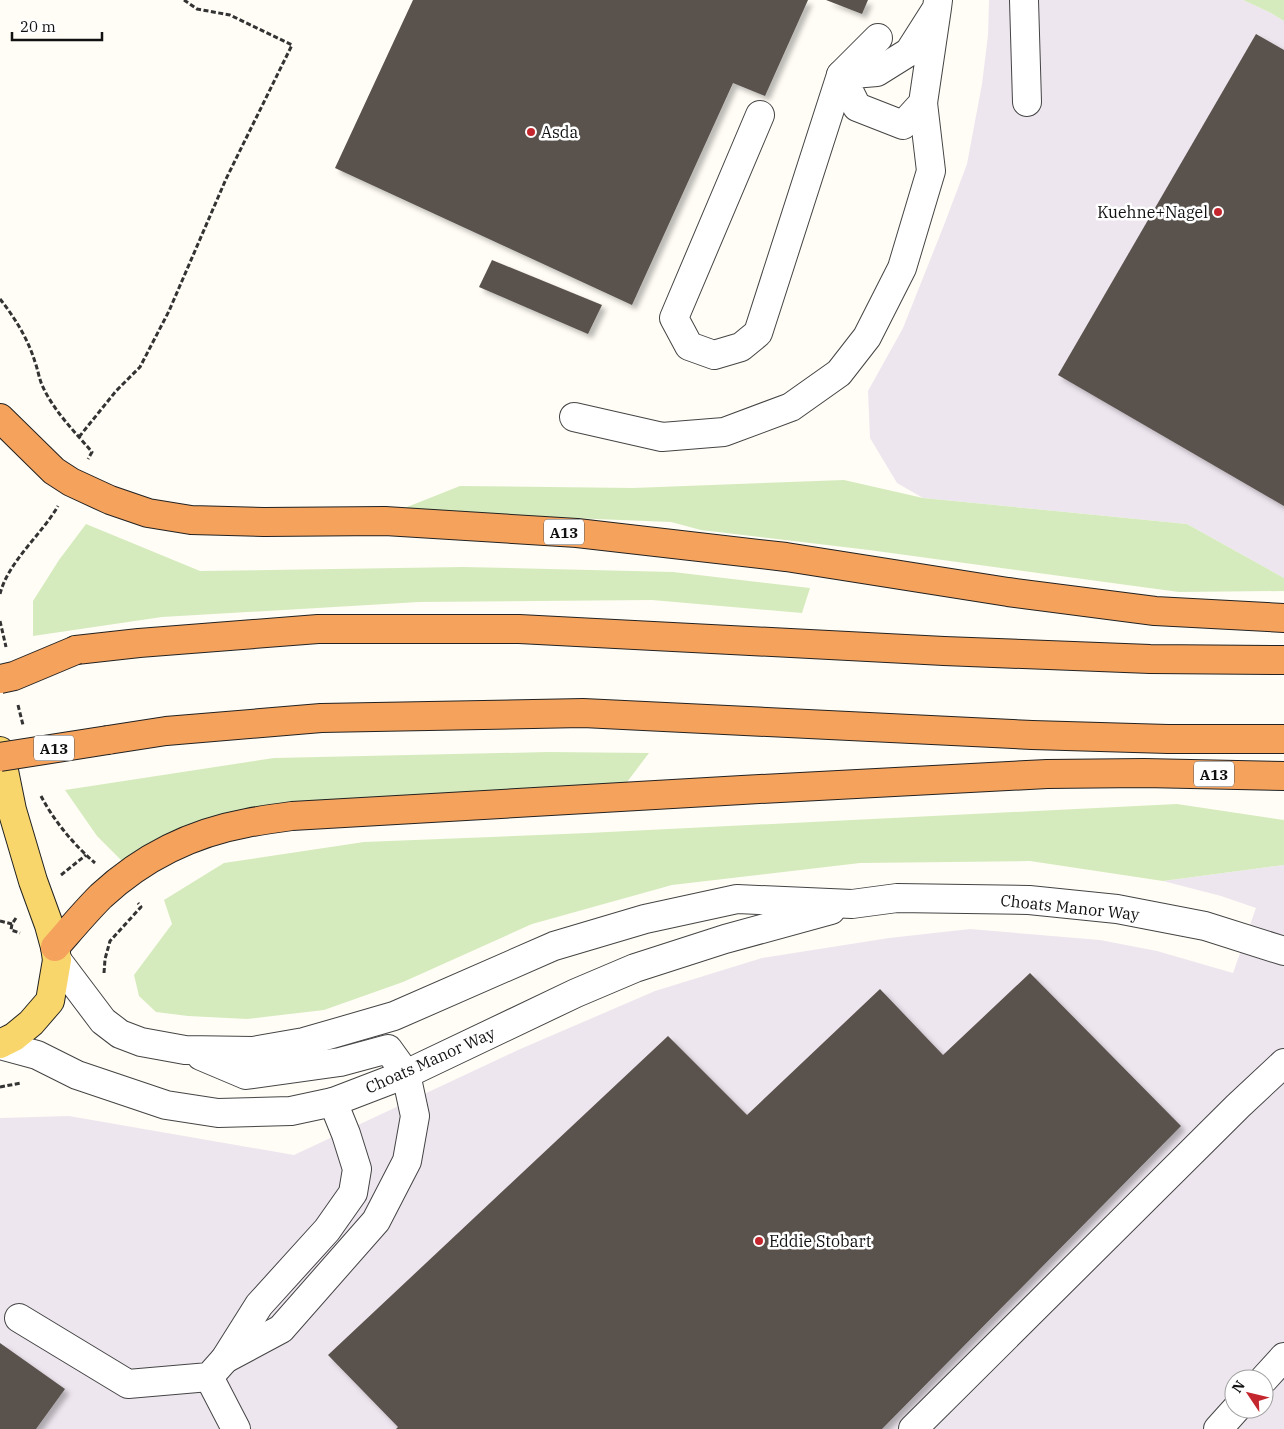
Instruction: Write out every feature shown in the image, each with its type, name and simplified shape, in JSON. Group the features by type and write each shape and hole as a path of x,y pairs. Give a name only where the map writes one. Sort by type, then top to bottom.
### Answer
{"highway":[{"name":"A13","path":"0,418 54,472 72,482 110,500 148,513 191,520 264,522 385,521 577,533 786,557 1008,592 1155,611 1284,618"},
{"path":"0,679 14,676 76,650 139,643 318,629 519,629 944,651 1150,659 1284,660"},
{"name":"A13","path":"0,757 166,731 321,718 583,713 1032,735 1168,739 1284,739"},
{"name":"A13","path":"56,954 101,896 140,865 164,851 200,835 247,823 302,816 1047,774 1144,773 1284,776"}],"main road":[{"path":"0,751 12,810 33,881 49,925 56,954 50,1000 31,1023 0,1044"}],"street":[{"path":"1024,0 1027,102"},
{"path":"841,75 877,72 909,52 937,4"},
{"path":"574,418 662,437 724,432 791,407 838,373 867,337 902,268 931,172 923,104 937,4"},
{"path":"760,115 674,318 689,346 714,355 741,347 758,333 841,75 878,38"},
{"path":"841,75 858,107 903,125 923,104"},
{"name":"Choats Manor Way","path":"0,1044 37,1055 77,1075 166,1106 218,1113 291,1111 333,1102 406,1074 576,993 635,968 725,939 852,904 897,898 1029,900 1117,909 1205,926 1284,951"},
{"name":"Choats Manor Way","path":"56,954 103,1021 120,1034 140,1042 185,1050 253,1051 304,1042 394,1016 554,946 645,919 737,899 852,904"},
{"path":"19,1318 128,1384 217,1368 281,1329 376,1221 407,1161 415,1116 406,1074 388,1049 340,1062 246,1075 185,1050"},
{"path":"913,1429 1238,1106 1284,1063"},
{"path":"217,1368 259,1305 327,1230 353,1193 357,1169 333,1102"},
{"path":"1273,1369 1284,1357"},
{"path":"217,1368 236,1429"},
{"path":"1218,1429 1227,1419"}],"path":[{"path":"79,437 116,391 140,367 169,311 226,179 292,45 230,15 197,9 184,0"},
{"path":"60,875 86,855"},
{"path":"104,979 105,959 110,941 141,907 134,899"},
{"path":"0,921 12,924"}],"shaded area":[{"path":"989,0 1243,0 1284,21 1284,578 1187,524 923,498 897,483 870,438 868,391 903,328 967,164 982,84 988,35"},
{"name":"Eddie Stobart","path":"1284,865 1284,1429 0,1429 0,1118 69,1116 294,1155 518,1050 655,991 762,958 889,938 970,929 1100,940 1157,951 1233,973 1256,908 1221,896 1163,881"}],"green space":[{"path":"1243,0 1284,0 1284,21 1269,12"},
{"path":"844,480 923,498 1187,524 1284,578 1284,591 1179,592 869,550 701,530 671,522 397,511 460,486 633,488"},
{"path":"86,524 200,571 463,567 673,572 810,588 802,613 652,600 419,602 162,617 33,636 33,601 59,560"},
{"path":"548,752 649,753 621,790 265,813 129,868 97,836 65,790 274,758"},
{"path":"1177,804 1284,820 1284,865 1163,881 1030,861 860,863 672,885 532,924 403,982 324,1010 247,1019 188,1016 156,1012 139,996 134,975 172,924 164,900 224,863 364,842"}],"building":[{"name":"Asda","path":"413,0 808,0 765,96 733,83 632,305 335,168"},
{"path":"826,0 868,0 862,14"},
{"name":"Kuehne+Nagel","path":"1256,34 1284,50 1284,506 1058,375"},
{"path":"492,260 602,305 588,334 479,287"},
{"name":"Eddie Stobart","path":"1030,973 1181,1126 882,1429 396,1429 398,1427 328,1355 668,1036 747,1115 880,989 943,1055"},
{"path":"0,1343 65,1389 36,1429 0,1429"}],"place":[{"name":"Asda","path":"531,132"},
{"name":"Kuehne+Nagel","path":"1218,212"},
{"name":"Eddie Stobart","path":"759,1241"}]}
